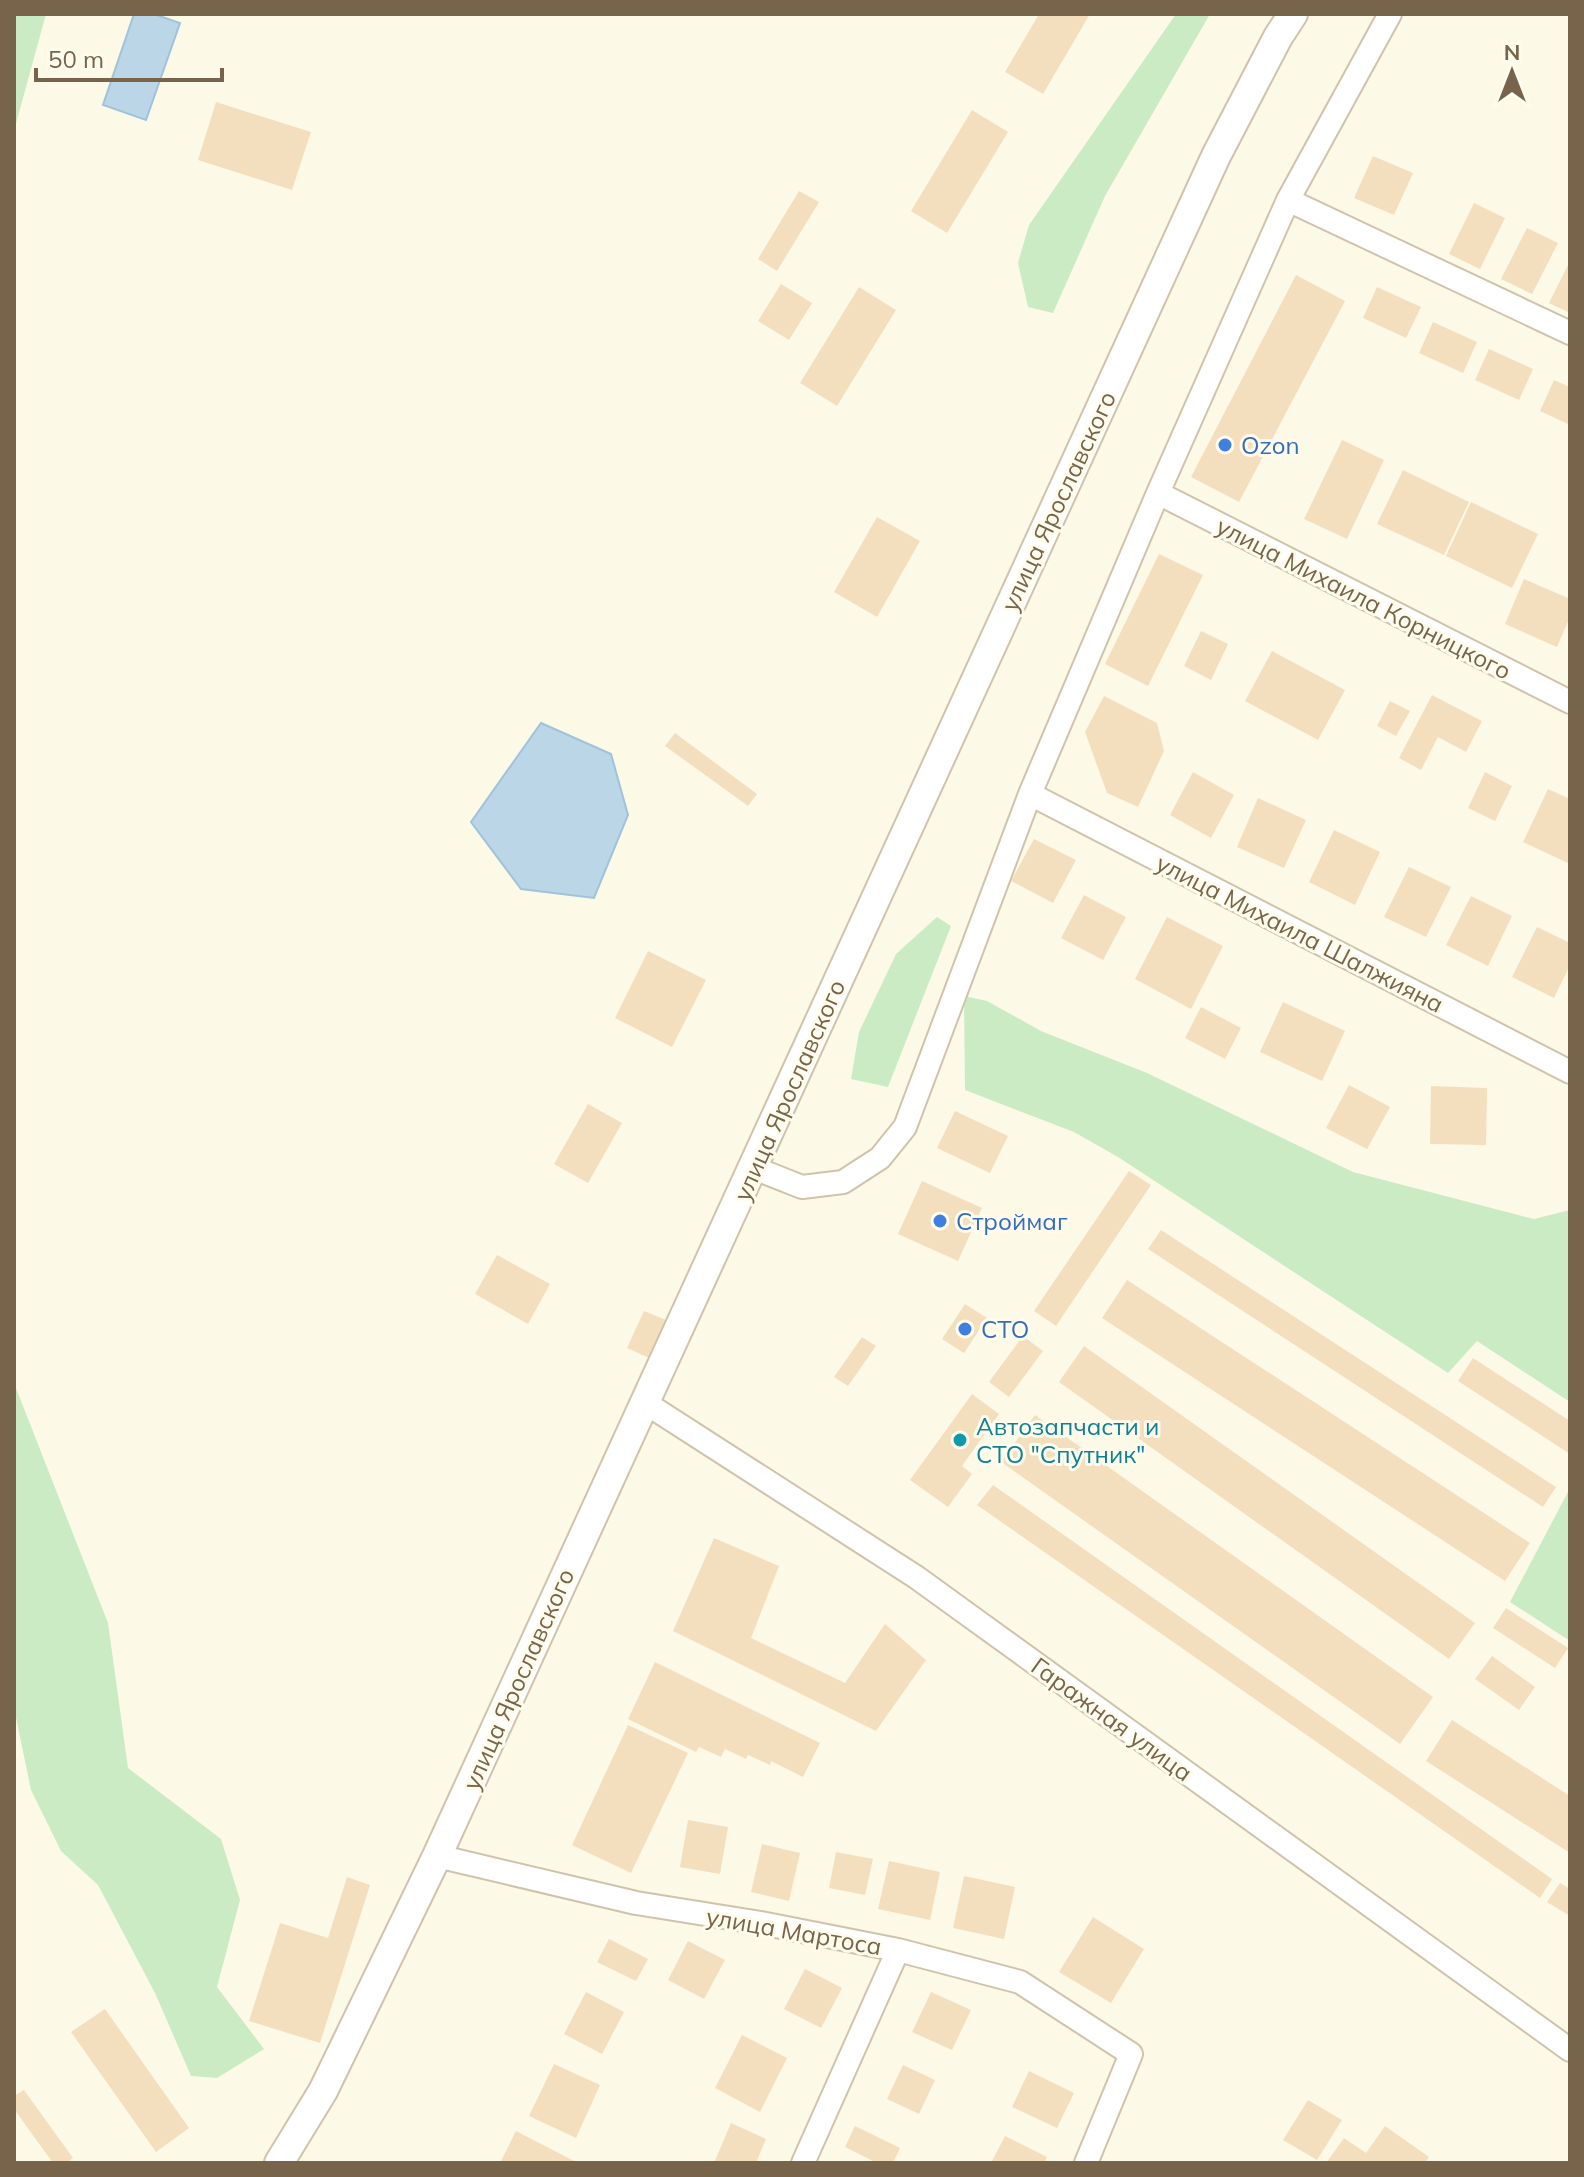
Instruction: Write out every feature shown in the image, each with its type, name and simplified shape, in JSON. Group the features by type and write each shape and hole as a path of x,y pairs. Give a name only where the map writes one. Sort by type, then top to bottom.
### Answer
{"street":[{"name":"улица Ярославского","path":"279,2163 323,2091 437,1856 1216,156 1293,14"},
{"path":"754,1168 802,1187 843,1182 880,1158 905,1127 1030,794 1158,493 1288,200 1390,14"},
{"path":"1288,200 1570,333"},
{"name":"улица Михаила Корницкого","path":"1158,493 1570,702"},
{"name":"улица Михаила Шалжияна","path":"1030,794 1570,1072"},
{"name":"Гаражная улица","path":"644,1402 916,1577 1570,2050"},
{"name":"улица Мартоса","path":"437,1856 636,1903 898,1950 1020,1982 1131,2054 1086,2163"},
{"path":"803,2163 898,1950"}],"green space":[{"path":"14,14 46,14 14,131"},
{"path":"1176,14 1210,14 1105,196 1053,313 1028,307 1018,263 1029,225"},
{"path":"937,917 951,926 888,1087 851,1079 859,1032 896,954"},
{"path":"964,996 987,1001 1041,1031 1147,1073 1353,1172 1534,1219 1570,1210 1570,1402 1477,1341 1448,1373 1118,1157 1074,1132 965,1090"},
{"path":"14,1383 108,1623 128,1768 221,1839 240,1900 217,1987 264,2049 217,2078 191,2076 155,1993 98,1885 61,1851 31,1790 14,1708"},
{"path":"1570,1488 1570,1641 1510,1602"}],"water":[{"path":"134,14 154,14 180,23 146,120 103,105"},
{"path":"541,723 611,754 628,815 594,898 521,889 471,822"}],"building":[{"path":"1039,14 1090,14 1043,94 1005,72"},
{"path":"216,102 311,132 292,190 198,160"},
{"path":"972,110 1008,132 947,233 911,211"},
{"path":"1373,156 1413,173 1394,215 1354,198"},
{"path":"799,191 819,202 777,271 758,259"},
{"path":"1474,203 1505,218 1480,269 1449,254"},
{"path":"1527,228 1558,243 1532,294 1501,279"},
{"path":"1570,261 1570,313 1549,303"},
{"path":"1296,275 1345,301 1239,502 1191,477"},
{"path":"781,284 812,303 789,340 758,321"},
{"path":"859,287 896,310 837,406 800,383"},
{"path":"1377,287 1421,307 1406,338 1363,318"},
{"path":"1433,322 1477,342 1463,373 1419,353"},
{"path":"1489,349 1533,369 1519,400 1475,380"},
{"path":"1554,380 1570,387 1570,425 1540,411"},
{"path":"1342,440 1384,460 1347,539 1304,519"},
{"path":"1403,470 1469,502 1444,555 1377,524"},
{"path":"1471,502 1538,534 1512,588 1446,556"},
{"path":"877,517 920,541 877,617 834,592"},
{"path":"1159,554 1203,575 1148,686 1105,664"},
{"path":"1524,579 1570,599 1570,617 1557,647 1505,624"},
{"path":"1201,631 1228,644 1211,680 1184,666"},
{"path":"1272,651 1345,690 1318,740 1245,701"},
{"path":"1432,695 1482,721 1466,752 1438,737 1421,770 1399,758"},
{"path":"1104,696 1157,723 1164,751 1138,807 1107,793 1085,732"},
{"path":"1390,701 1410,711 1396,736 1377,726"},
{"path":"675,733 757,794 748,806 665,746"},
{"path":"1193,772 1234,795 1211,838 1170,815"},
{"path":"1485,772 1512,786 1495,821 1468,808"},
{"path":"1548,789 1570,799 1570,864 1523,842"},
{"path":"1258,798 1306,820 1284,868 1237,847"},
{"path":"1334,830 1380,852 1355,905 1309,882"},
{"path":"1034,839 1076,860 1053,903 1011,881"},
{"path":"1409,867 1451,887 1426,937 1384,917"},
{"path":"1084,895 1126,917 1103,960 1061,938"},
{"path":"1471,896 1512,916 1488,966 1446,945"},
{"path":"1167,917 1223,946 1191,1009 1135,979"},
{"path":"1537,927 1570,943 1570,965 1554,998 1512,977"},
{"path":"648,951 706,980 672,1047 615,1018"},
{"path":"1283,1002 1345,1031 1322,1081 1260,1052"},
{"path":"1201,1007 1241,1028 1225,1059 1185,1038"},
{"path":"1349,1085 1390,1107 1367,1149 1326,1128"},
{"path":"1431,1086 1487,1088 1486,1145 1430,1144"},
{"path":"588,1104 622,1123 588,1183 554,1164"},
{"path":"955,1111 1008,1136 990,1173 937,1148"},
{"path":"1129,1171 1151,1185 1056,1326 1034,1311"},
{"name":"Строймаг","path":"922,1181 982,1208 958,1261 898,1234"},
{"path":"1161,1230 1556,1487 1543,1507 1148,1249"},
{"path":"497,1255 550,1284 528,1324 475,1294"},
{"path":"1127,1280 1530,1543 1505,1581 1102,1318"},
{"name":"СТО","path":"965,1304 987,1318 964,1353 942,1339"},
{"path":"644,1311 666,1320 649,1358 627,1348"},
{"path":"1023,1336 1043,1351 1009,1397 989,1382"},
{"path":"862,1337 876,1346 848,1386 834,1377"},
{"path":"1084,1346 1475,1623 1449,1659 1059,1382"},
{"path":"1473,1358 1570,1421 1570,1454 1458,1381"},
{"name":"Автозапчасти и СТО \"Спутник\"","path":"972,1394 999,1414 962,1466 972,1474 948,1507 910,1480"},
{"path":"1035,1415 1433,1697 1400,1744 1001,1462"},
{"path":"993,1485 1552,1879 1540,1898 977,1505"},
{"path":"714,1538 779,1566 751,1638 845,1683 885,1624 926,1660 876,1731 673,1631"},
{"path":"1506,1608 1568,1648 1555,1668 1493,1628"},
{"path":"1492,1656 1535,1687 1519,1710 1475,1679"},
{"path":"655,1662 820,1743 803,1777 771,1761 770,1765 748,1755 746,1759 725,1749 721,1757 699,1747 696,1752 628,1719"},
{"path":"1452,1720 1570,1796 1570,1853 1426,1761"},
{"path":"628,1725 688,1753 631,1873 572,1845"},
{"path":"688,1820 728,1827 720,1874 680,1867"},
{"path":"762,1844 800,1853 789,1901 751,1892"},
{"path":"836,1852 873,1859 865,1895 829,1888"},
{"path":"889,1861 940,1872 930,1920 878,1909"},
{"path":"964,1876 1015,1887 1004,1939 953,1928"},
{"path":"347,1877 370,1885 320,2043 249,2021 280,1923 328,1938"},
{"path":"1560,1883 1570,1889 1570,1916 1547,1902"},
{"path":"1093,1917 1144,1949 1111,2003 1059,1972"},
{"path":"609,1939 648,1959 636,1981 597,1962"},
{"path":"688,1941 725,1960 704,1999 668,1980"},
{"path":"805,1969 842,1988 821,2028 784,2009"},
{"path":"586,1992 624,2012 602,2054 564,2034"},
{"path":"931,1992 971,2010 952,2050 912,2032"},
{"path":"105,2009 189,2128 156,2152 71,2032"},
{"path":"742,2035 787,2058 760,2112 715,2088"},
{"path":"554,2064 600,2085 576,2138 529,2116"},
{"path":"903,2065 935,2080 919,2114 887,2099"},
{"path":"1029,2071 1074,2093 1057,2128 1012,2107"},
{"path":"24,2090 73,2158 66,2163 53,2163 14,2109 14,2096"},
{"path":"1308,2100 1342,2120 1317,2160 1283,2140"},
{"path":"731,2123 766,2139 756,2163 714,2163"},
{"path":"855,2126 900,2148 893,2163 877,2163 845,2147"},
{"path":"1385,2126 1429,2157 1425,2163 1326,2163 1344,2138 1366,2153"},
{"path":"516,2131 578,2163 500,2163"},
{"path":"1005,2136 1047,2157 1044,2163 991,2163"}],"place":[{"name":"Ozon","path":"1225,445"},
{"name":"Строймаг","path":"940,1221"},
{"name":"СТО","path":"965,1329"},
{"name":"Автозапчасти и СТО \"Спутник\"","path":"960,1440"}]}
